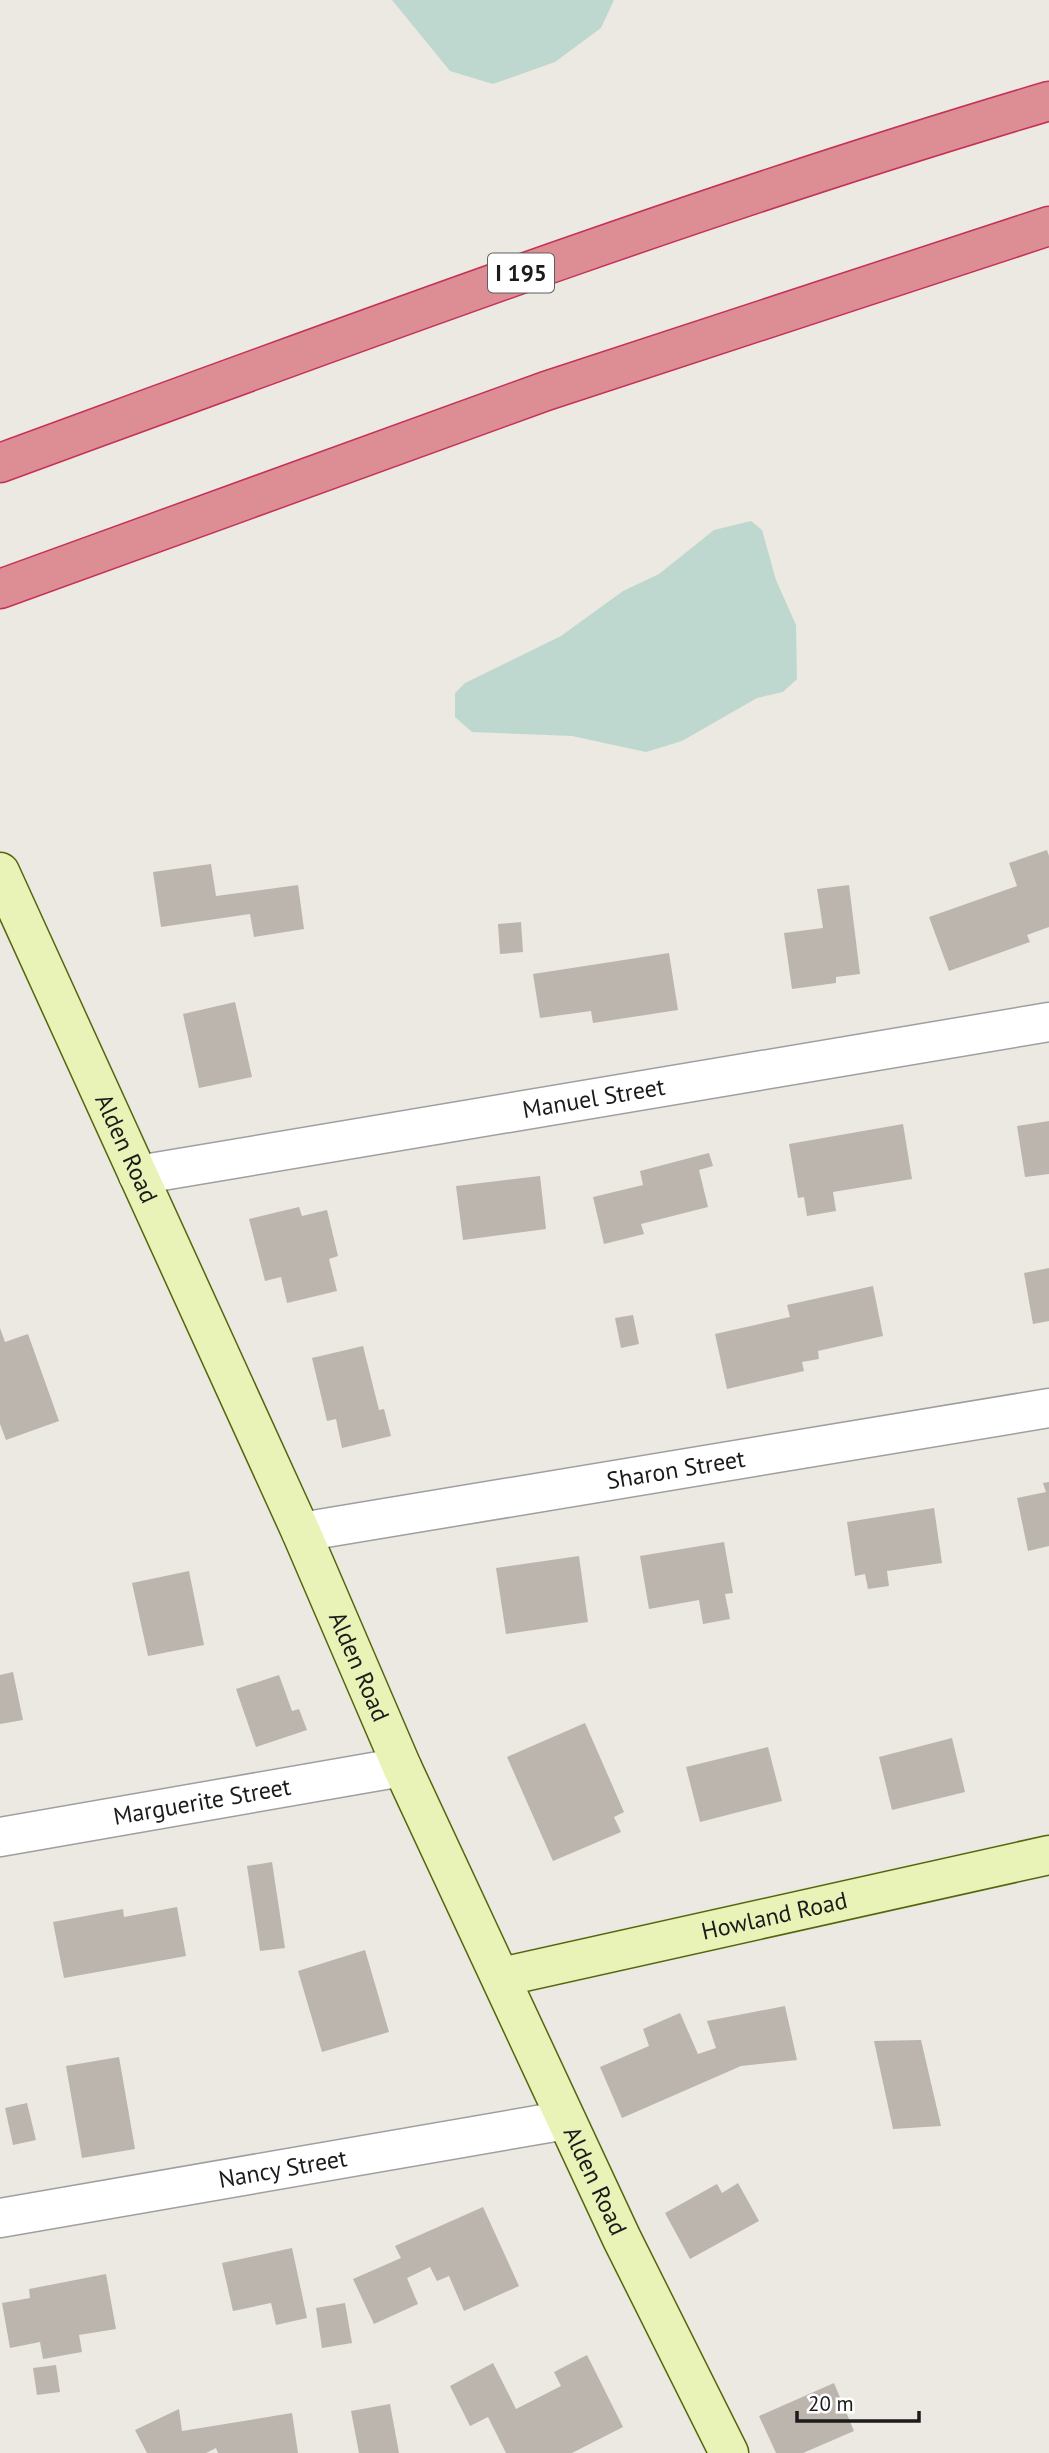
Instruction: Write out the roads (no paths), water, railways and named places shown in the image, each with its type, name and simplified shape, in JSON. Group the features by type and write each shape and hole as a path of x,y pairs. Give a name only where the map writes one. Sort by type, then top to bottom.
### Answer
{"highway":[{"name":"I 195","path":"0,463 462,293 877,154 1049,101"},
{"path":"0,589 559,387 1049,226"}],"main road":[{"name":"Alden Road","path":"0,872 301,1532 402,1767 566,2120 729,2453"},
{"name":"Howland Road","path":"501,1977 1049,1855"}],"street":[{"name":"Manuel Street","path":"138,1175 1049,1022"},
{"name":"Sharon Street","path":"301,1532 1049,1408"},
{"name":"Marguerite Street","path":"0,1837 402,1767"},
{"name":"Nancy Street","path":"0,2218 566,2120"}]}
